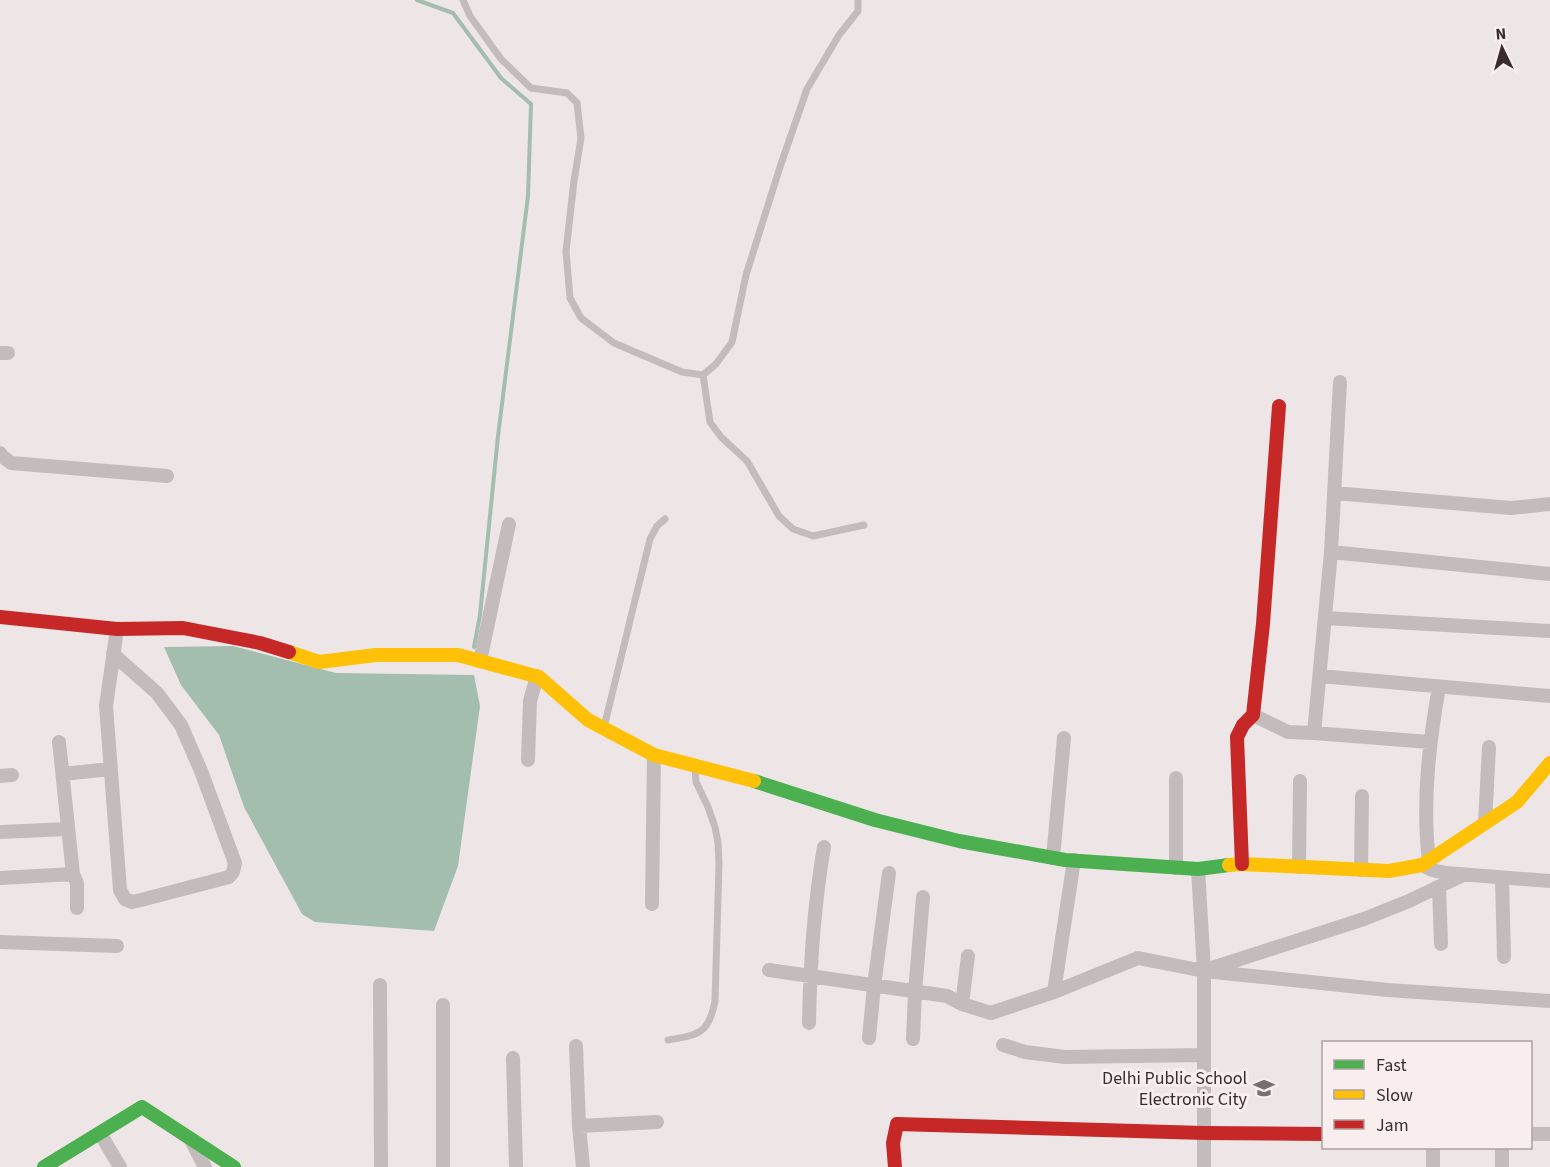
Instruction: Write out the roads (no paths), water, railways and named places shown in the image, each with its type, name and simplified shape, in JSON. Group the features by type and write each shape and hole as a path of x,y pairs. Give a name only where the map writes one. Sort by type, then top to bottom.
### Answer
{"street":[{"path":"1314,733 1331,552 1340,382"},
{"path":"1253,716 1263,624 1279,406"},
{"path":"0,453 11,463 167,476"},
{"path":"1334,493 1511,508 1550,504"},
{"path":"480,661 508,524"},
{"path":"1331,552 1550,574"},
{"path":"0,618 117,629 183,628 260,643 319,662 376,654 458,655 539,677 588,720 654,755 741,777 875,820 959,842 1074,860 1198,869 1242,864 1389,871 1425,863 1517,802 1550,763"},
{"path":"1325,618 1550,631"},
{"path":"113,654 157,693 181,725 201,771 235,863 229,877 132,902 125,899 120,890 106,706 113,654 117,629"},
{"path":"528,760 530,701 537,676"},
{"path":"1320,676 1550,696"},
{"path":"1438,687 1429,742 1425,863 1432,870 1550,881"},
{"path":"1253,716 1288,732 1429,742"},
{"path":"1242,864 1237,737 1244,722 1253,716"},
{"path":"1053,858 1064,738"},
{"path":"59,742 67,829 73,874 77,883 77,908"},
{"path":"1485,823 1489,747"},
{"path":"652,904 654,755"},
{"path":"63,774 110,770"},
{"path":"1176,778 1176,867"},
{"path":"1299,867 1300,781"},
{"path":"1361,870 1362,796"},
{"path":"0,832 67,829"},
{"path":"809,1023 810,977 818,882 824,847"},
{"path":"1054,992 1074,860"},
{"path":"1198,869 1204,971 1204,1167"},
{"path":"869,1038 889,873"},
{"path":"0,878 73,874"},
{"path":"1204,971 1364,920 1408,902 1463,874"},
{"path":"1502,878 1504,957"},
{"path":"1439,886 1441,944"},
{"path":"913,1039 923,897"},
{"path":"0,942 117,946"},
{"path":"962,1004 969,956"},
{"path":"769,970 947,996 962,1004 991,1013 1054,992 1138,958 1204,971 1388,990 1550,1001"},
{"path":"380,985 381,1167"},
{"path":"443,1005 443,1167"},
{"path":"1003,1045 1025,1052 1065,1057 1204,1055"},
{"path":"576,1046 583,1167"},
{"path":"513,1058 516,1167"},
{"path":"45,1167 142,1107 234,1167"},
{"path":"579,1126 657,1122"},
{"path":"895,1167 893,1143 897,1124 1322,1134"},
{"path":"100,1133 120,1167"},
{"path":"1532,1134 1550,1134"},
{"path":"190,1138 205,1167"},
{"path":"1433,1149 1433,1167"},
{"path":"1502,1149 1502,1167"}],"lane":[{"path":"463,0 470,16 501,59 531,88 567,93 577,103 581,138 566,251 570,298 581,318 614,343 682,372 703,375 716,364 732,342 746,275 807,89 839,35 858,11 858,0"},
{"path":"703,375 710,422 721,437 747,461 779,516 793,529 813,536 864,525"},
{"path":"604,727 650,539 657,526 665,519"},
{"path":"668,1040 702,1031 712,1016 715,1001 718,843 708,807 696,782 695,765"}],"waterway":[{"path":"417,0 453,13 501,78 531,104 528,196 498,436 480,615 474,647"}],"place":[{"name":"Delhi Public School Electronic City","path":"1264,1088"}]}
